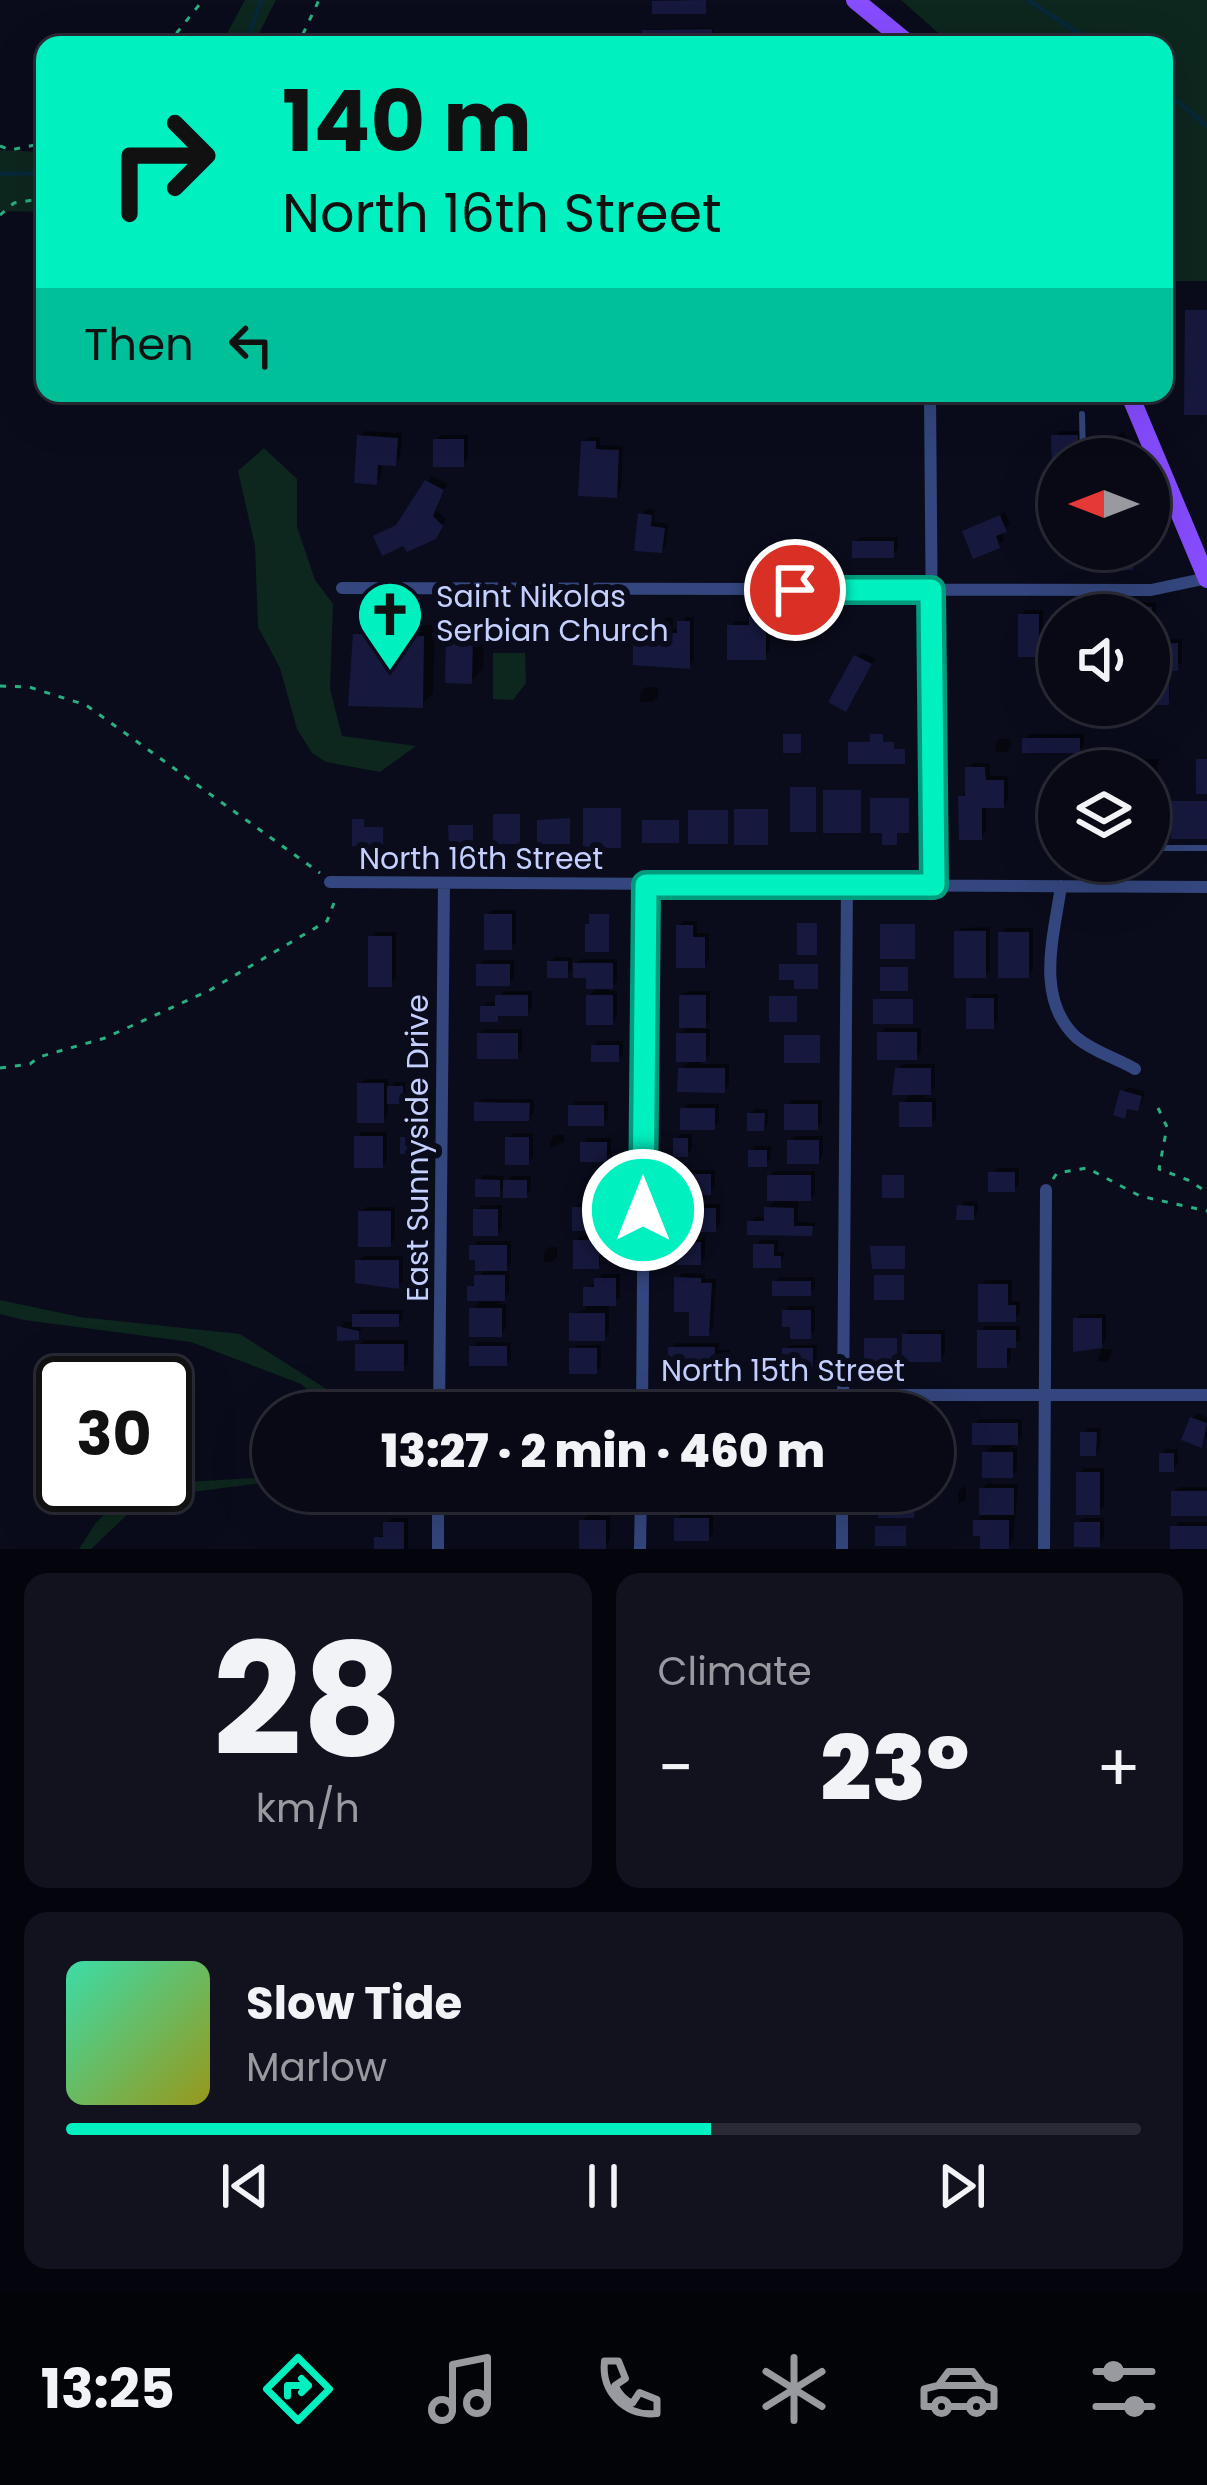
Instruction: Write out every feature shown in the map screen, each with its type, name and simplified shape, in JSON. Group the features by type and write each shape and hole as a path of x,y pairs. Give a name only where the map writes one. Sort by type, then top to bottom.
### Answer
{"main road":[{"path":"855,0 899,36"},
{"path":"1133,402 1207,578"}],"street":[{"path":"930,402 934,885"},
{"path":"342,588 1151,590 1207,578"},
{"name":"North 16th Street","path":"336,882 1207,887"},
{"name":"East Sunnyside Drive","path":"440,1392 444,883"},
{"path":"642,1392 646,885"},
{"path":"844,1392 847,885"},
{"path":"1060,886 1048,972 1051,994 1073,1034 1135,1069"},
{"path":"1044,1549 1046,1190"},
{"name":"North 15th Street","path":"954,1395 1207,1395"},
{"path":"438,1512 438,1549"},
{"path":"640,1549 641,1512"},
{"path":"842,1512 842,1549"}],"lane":[{"path":"1082,414 1083,438"},
{"path":"1170,848 1207,848"}],"path":[{"path":"174,36 202,0"},
{"path":"302,36 319,0"},
{"path":"0,146 10,150 36,146"},
{"path":"0,215 14,203 36,199"},
{"path":"0,686 48,691 86,706 336,882 327,921 210,990 105,1038 30,1064 0,1068"},
{"path":"1158,1108 1167,1127 1159,1169 1207,1192"},
{"path":"1046,1190 1058,1173 1087,1168 1140,1196 1207,1211"}],"green space":[{"path":"245,0 276,0 258,36 226,36"},
{"path":"901,0 1207,0 1207,281 1173,281 1173,36 942,36"},
{"path":"0,150 36,152 36,212 0,211"},
{"path":"264,448 297,479 297,527 315,580 333,604 330,689 342,736 416,746 380,772 326,762 312,753 297,729 280,668 258,627 255,546 238,471"},
{"path":"493,653 525,653 526,683 513,700 493,699"},
{"path":"0,1300 80,1317 240,1334 329,1392 311,1392 301,1384 191,1342 0,1314"},
{"path":"252,1478 252,1484 192,1492 192,1482"},
{"path":"107,1512 130,1512 91,1549 79,1549"}],"building":[{"path":"706,0 706,14 652,14 652,1"},
{"path":"712,29 712,36 642,36 642,30"},
{"path":"1185,310 1207,310 1207,415 1184,415"},
{"path":"357,435 398,438 396,466 378,465 377,485 354,483"},
{"path":"433,439 464,439 464,467 433,467"},
{"path":"581,441 596,441 596,449 619,450 617,498 578,496"},
{"path":"425,480 444,490 433,516 443,526 436,539 407,552 403,546 382,556 373,536 396,525"},
{"path":"638,513 652,515 651,526 665,528 662,553 634,551"},
{"path":"1000,515 1007,532 996,536 1000,548 973,559 962,531"},
{"path":"852,541 894,541 894,558 852,558"},
{"path":"1018,614 1038,614 1038,657 1018,657"},
{"path":"749,616 766,616 766,660 727,660 727,625 749,625"},
{"path":"677,621 690,621 690,669 633,665 633,633 643,633 643,622 669,622 669,633 677,633"},
{"path":"362,626 389,627 388,635 424,636 423,708 348,706 353,634 362,634"},
{"path":"446,637 473,638 472,684 445,683"},
{"path":"1170,643 1178,643 1178,671 1170,671"},
{"path":"854,655 872,664 846,712 828,702"},
{"path":"783,734 801,734 801,753 783,753"},
{"path":"870,734 883,734 883,742 905,749 905,764 848,764 848,742 870,742"},
{"path":"1022,738 1080,738 1080,750 1022,753"},
{"path":"1196,759 1207,759 1207,794 1196,794"},
{"path":"965,767 985,767 986,780 1004,780 1004,808 982,808 982,840 959,840 958,796 965,796"},
{"path":"790,787 816,787 816,832 790,832"},
{"path":"823,790 861,790 861,833 823,833"},
{"path":"870,798 909,798 909,833 897,833 897,845 882,845 882,833 870,833"},
{"path":"1171,801 1207,801 1207,839 1171,839"},
{"path":"583,808 621,808 621,848 583,848"},
{"path":"734,809 768,809 768,845 734,845"},
{"path":"688,810 728,810 728,844 688,844"},
{"path":"493,814 520,814 520,844 493,844"},
{"path":"570,818 570,844 537,844 537,820"},
{"path":"352,819 364,819 364,827 383,827 383,846 352,846"},
{"path":"642,820 679,820 679,843 642,843"},
{"path":"448,825 473,825 473,843 449,843"},
{"path":"484,914 512,914 512,950 484,950"},
{"path":"589,914 609,914 609,952 585,952"},
{"path":"797,923 817,923 817,955 797,955"},
{"path":"880,924 915,924 915,959 880,959"},
{"path":"676,925 693,925 693,937 705,937 705,968 676,968"},
{"path":"954,931 986,931 986,978 954,978"},
{"path":"998,932 1029,932 1029,978 998,978"},
{"path":"368,936 392,936 392,987 368,987"},
{"path":"547,961 568,961 568,978 547,978"},
{"path":"573,963 613,963 613,989 586,989 586,978 573,978"},
{"path":"476,964 510,964 510,986 476,986"},
{"path":"779,964 818,964 818,989 794,989 794,980 779,980"},
{"path":"880,967 908,967 908,991 880,991"},
{"path":"495,995 528,995 528,1016 498,1016 498,1022 480,1022 480,1006 495,1006"},
{"path":"586,995 613,995 613,1025 586,1025"},
{"path":"679,995 706,995 706,1028 679,1028"},
{"path":"769,996 797,996 797,1022 769,1022"},
{"path":"966,998 994,998 994,1029 966,1029"},
{"path":"873,999 913,999 913,1024 873,1024"},
{"path":"877,1032 917,1032 917,1060 877,1060"},
{"path":"477,1033 518,1033 518,1059 477,1059"},
{"path":"676,1033 706,1033 706,1062 676,1062"},
{"path":"784,1035 820,1035 820,1063 784,1063"},
{"path":"591,1045 619,1045 619,1062 591,1062"},
{"path":"678,1068 725,1068 725,1093 677,1092"},
{"path":"895,1068 931,1068 931,1095 892,1095"},
{"path":"357,1083 384,1083 384,1123 357,1123"},
{"path":"387,1086 403,1086 403,1104 387,1104"},
{"path":"1120,1090 1142,1096 1138,1111 1127,1109 1125,1119 1113,1115"},
{"path":"474,1102 530,1103 529,1121 474,1121"},
{"path":"899,1102 932,1102 932,1127 899,1127"},
{"path":"784,1104 818,1104 818,1130 784,1130"},
{"path":"568,1105 604,1105 604,1126 568,1126"},
{"path":"680,1108 715,1108 715,1130 680,1130"},
{"path":"747,1113 765,1113 764,1131 747,1131"},
{"path":"354,1136 383,1136 383,1168 354,1168"},
{"path":"400,1137 415,1137 415,1154 400,1154"},
{"path":"505,1137 529,1137 529,1165 505,1165"},
{"path":"673,1138 688,1138 688,1157 673,1157"},
{"path":"787,1140 819,1140 819,1164 787,1164"},
{"path":"580,1142 607,1142 607,1162 580,1162"},
{"path":"748,1150 767,1150 767,1167 748,1167"},
{"path":"988,1172 1015,1172 1015,1192 988,1192"},
{"path":"675,1174 711,1174 711,1195 675,1195"},
{"path":"767,1175 811,1175 811,1201 767,1201"},
{"path":"882,1175 904,1175 904,1198 882,1198"},
{"path":"475,1179 500,1180 500,1197 475,1197"},
{"path":"503,1180 527,1180 527,1198 503,1198"},
{"path":"957,1205 974,1206 974,1220 956,1220"},
{"path":"572,1207 599,1207 599,1231 572,1231"},
{"path":"764,1207 794,1208 794,1226 813,1226 812,1236 747,1235 747,1221 764,1221"},
{"path":"677,1208 716,1208 716,1232 666,1232 666,1219 677,1219"},
{"path":"473,1209 498,1209 498,1236 473,1236"},
{"path":"358,1211 391,1211 391,1247 358,1247"},
{"path":"573,1240 599,1240 599,1269 573,1269"},
{"path":"677,1242 701,1242 701,1265 677,1265"},
{"path":"753,1244 774,1244 781,1268 753,1268"},
{"path":"469,1245 507,1245 507,1271 475,1271"},
{"path":"870,1246 905,1246 905,1269 872,1269"},
{"path":"355,1260 399,1260 399,1289 355,1283"},
{"path":"474,1275 505,1275 505,1301 467,1301 467,1286 474,1286"},
{"path":"874,1275 904,1275 904,1300 874,1300"},
{"path":"674,1277 712,1283 709,1336 689,1336 689,1312 674,1312"},
{"path":"594,1278 616,1278 616,1306 583,1306 583,1287 594,1287"},
{"path":"772,1281 811,1281 811,1296 772,1296"},
{"path":"978,1284 1008,1284 1008,1305 1016,1305 1016,1322 978,1322"},
{"path":"469,1308 502,1308 502,1337 469,1337"},
{"path":"782,1310 811,1310 811,1339 790,1339 790,1327 782,1327"},
{"path":"569,1313 605,1313 605,1341 569,1341"},
{"path":"352,1314 399,1314 399,1327 352,1327"},
{"path":"1073,1318 1102,1318 1102,1348 1073,1352"},
{"path":"337,1326 359,1331 359,1340 337,1341"},
{"path":"977,1330 1016,1330 1016,1348 1007,1348 1007,1368 977,1368"},
{"path":"902,1334 941,1334 941,1362 902,1362"},
{"path":"864,1338 897,1338 897,1367 864,1367"},
{"path":"355,1344 404,1344 404,1371 355,1371"},
{"path":"469,1346 507,1346 507,1366 469,1366"},
{"path":"668,1347 715,1347 715,1354 726,1354 726,1372 668,1371"},
{"path":"569,1348 597,1348 597,1374 569,1374"},
{"path":"782,1348 813,1348 813,1373 788,1373"},
{"path":"1190,1417 1207,1423 1202,1448 1181,1440"},
{"path":"972,1423 1018,1423 1018,1445 972,1445"},
{"path":"1080,1432 1097,1432 1096,1456 1080,1456"},
{"path":"982,1452 1013,1452 1013,1478 982,1478"},
{"path":"1159,1453 1174,1453 1174,1472 1159,1472"},
{"path":"1076,1472 1100,1472 1100,1515 1076,1515"},
{"path":"979,1488 1014,1488 1014,1515 979,1515"},
{"path":"1171,1491 1207,1491 1207,1516 1171,1516"},
{"path":"878,1512 914,1512 914,1518 878,1518"},
{"path":"674,1518 709,1518 709,1541 674,1541"},
{"path":"579,1520 606,1520 606,1549 579,1549"},
{"path":"973,1520 1009,1520 1009,1549 980,1549 980,1536 973,1536"},
{"path":"383,1522 404,1522 404,1549 374,1549 374,1537 383,1537"},
{"path":"1074,1522 1100,1522 1100,1547 1074,1547"},
{"path":"875,1526 906,1526 906,1546 875,1546"},
{"path":"1170,1526 1207,1526 1207,1549 1170,1549"}],"waterway":[{"path":"249,36 261,0"},
{"path":"1028,0 1083,36"},
{"path":"1173,98 1207,126"},
{"path":"0,174 36,173"}],"place":[{"name":"Saint Nikolas Serbian Church","path":"390,673"}],"route":[{"path":"643,1210 646,885 934,885 931,590 795,590"}]}
